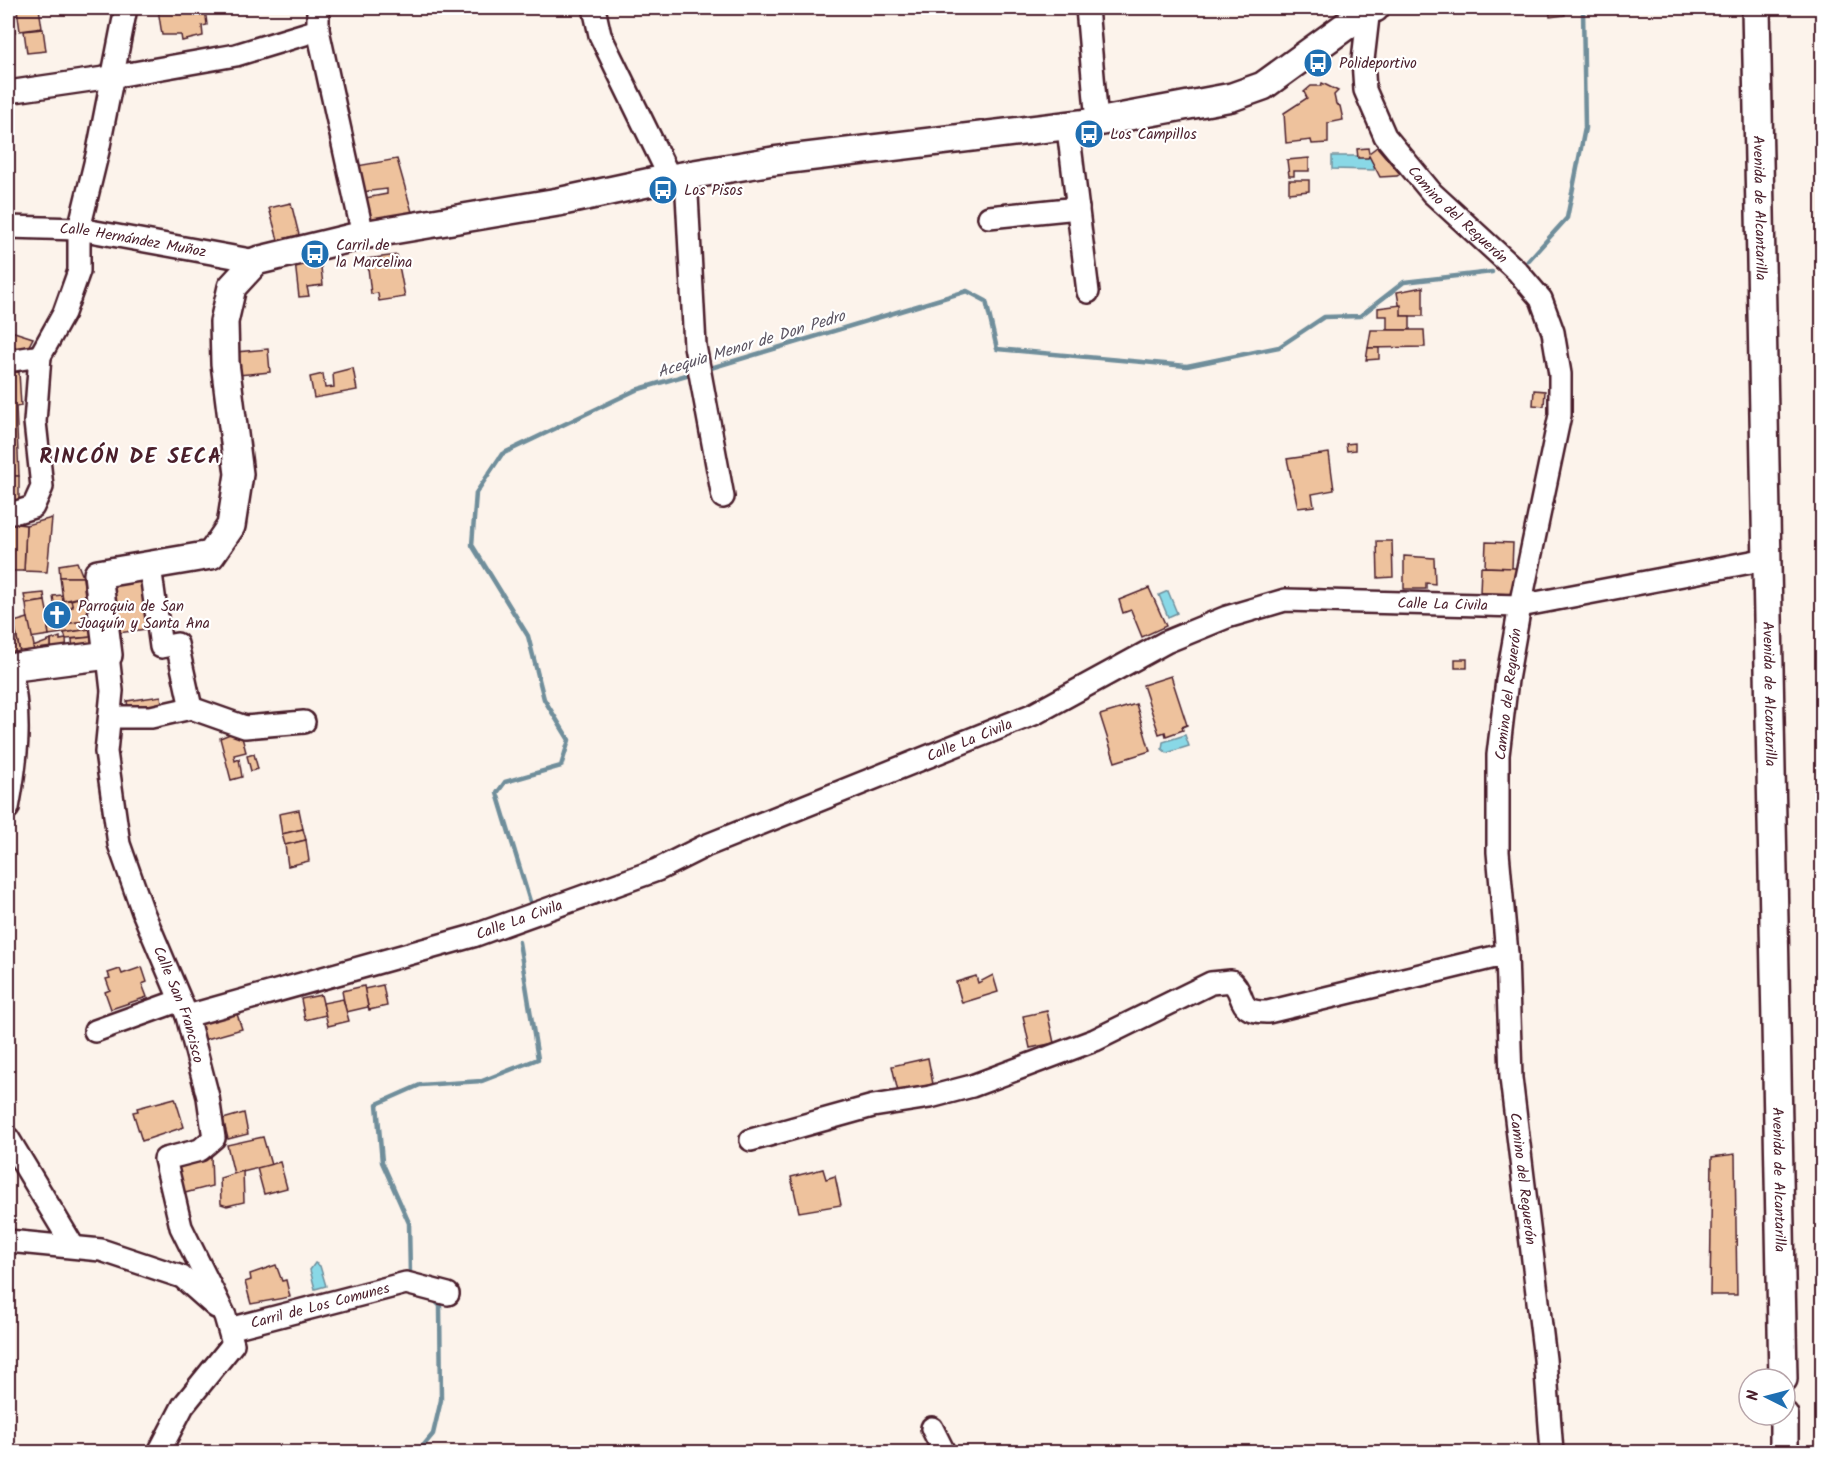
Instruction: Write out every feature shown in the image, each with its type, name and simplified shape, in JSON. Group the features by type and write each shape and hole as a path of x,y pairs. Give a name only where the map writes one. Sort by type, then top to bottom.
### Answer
{"main road":[{"path":"9,668 108,655 98,574 211,555 231,526 239,474 225,363 224,322 232,287 256,261 363,235 537,206 678,177 773,161 1097,122 1232,97 1263,86 1371,8"},
{"name":"Avenida de Alcantarilla","path":"1756,8 1783,1367"},
{"path":"1784,1427 1784,1452"}],"street":[{"path":"8,512 33,507 42,488 35,422 40,356 64,313 80,271 79,229 98,151 126,8"},
{"path":"318,8 318,30 363,235"},
{"path":"594,8 600,35 678,177 694,346 723,497"},
{"path":"1088,8 1097,122"},
{"name":"Camino del Reguerón","path":"1371,8 1363,60 1365,90 1385,136 1432,193 1517,272 1541,299 1553,332 1560,374 1560,415 1520,606 1507,680 1498,754 1498,852 1507,954 1511,1078 1545,1359 1552,1452"},
{"path":"8,92 236,55 318,30"},
{"path":"1065,126 1088,292"},
{"path":"990,217 1078,208"},
{"name":"Calle Hernández Muñoz","path":"8,227 79,229 256,261"},
{"path":"8,361 40,356"},
{"name":"Calle La Civila","path":"95,1031 473,936 657,870 705,846 1034,714 1166,642 1227,616 1286,600 1520,606 1767,559"},
{"path":"150,566 161,647 177,644 191,708"},
{"name":"Calle San Francisco","path":"108,655 112,691 106,752 119,844 182,1009 208,1097 214,1138 200,1150 165,1159 181,1227 227,1322"},
{"path":"8,808 18,750 14,686 9,668"},
{"path":"110,717 151,717 191,708 245,727 304,722"},
{"path":"752,1140 873,1106 930,1098 972,1086 1106,1036 1211,983 1231,981 1245,1005 1251,1010 1268,1012 1507,954"},
{"path":"8,1138 73,1246"},
{"path":"8,1241 101,1250 182,1277 227,1322 233,1344 183,1406 159,1452"},
{"name":"Carril de Los Comunes","path":"227,1322 406,1283 448,1294"},
{"path":"932,1428 944,1452"}],"water":[{"path":"1332,156 1374,156 1374,170 1332,169"},
{"path":"1168,591 1177,613 1168,617 1159,595"},
{"path":"1185,735 1189,746 1167,753 1162,749 1163,742"},
{"path":"315,1263 320,1266 326,1286 315,1289 310,1270"}],"building":[{"path":"39,8 42,28 20,31 17,9"},
{"path":"205,8 207,25 202,26 203,36 182,41 181,35 162,35 158,9"},
{"path":"1549,8 1564,8 1565,15 1550,17"},
{"path":"12,11 15,32 8,33 8,12"},
{"path":"43,29 46,51 27,53 24,31"},
{"path":"1322,83 1338,91 1334,95 1336,104 1340,106 1343,120 1328,123 1328,143 1312,144 1311,140 1286,143 1284,113 1307,98 1304,92 1311,86 1321,86"},
{"path":"1377,147 1400,174 1380,177 1369,156 1358,158 1357,149 1368,148 1369,153"},
{"path":"1309,158 1309,171 1294,171 1294,176 1289,176 1287,160"},
{"path":"397,159 414,219 369,224 365,198 387,194 387,189 362,192 357,166"},
{"path":"1289,180 1309,180 1309,191 1289,193"},
{"path":"291,203 299,235 278,240 269,208"},
{"path":"397,255 405,297 379,301 378,293 371,294 367,259"},
{"path":"320,259 323,285 307,287 309,296 299,297 295,262"},
{"path":"1423,287 1423,316 1401,316 1397,292"},
{"path":"1401,305 1401,316 1410,316 1410,330 1387,330 1387,316 1378,316 1378,308"},
{"path":"8,330 33,338 25,353 8,355"},
{"path":"1371,330 1424,330 1425,347 1368,348"},
{"path":"1368,348 1379,348 1379,359 1366,360"},
{"path":"268,349 270,372 238,375 236,352"},
{"path":"353,368 357,390 314,398 310,377 323,374 325,388 334,387 333,373"},
{"path":"19,372 21,406 16,407 19,476 8,476 8,373"},
{"path":"1534,390 1545,391 1544,406 1533,405"},
{"path":"1355,443 1355,450 1347,451 1346,444"},
{"path":"1329,453 1334,490 1312,494 1314,506 1298,508 1287,459"},
{"path":"8,476 19,476 19,502 8,502"},
{"path":"52,518 47,572 24,571 26,525"},
{"path":"8,523 26,525 24,571 8,571"},
{"path":"1377,541 1392,541 1393,577 1378,578"},
{"path":"1486,542 1513,543 1512,568 1485,567"},
{"path":"1404,556 1434,558 1435,584 1426,583 1426,589 1404,589"},
{"path":"77,562 83,577 60,577 59,565"},
{"path":"1481,567 1516,568 1515,594 1480,593"},
{"path":"144,575 152,628 119,633 111,580"},
{"path":"60,577 83,577 85,596 63,601"},
{"path":"1149,588 1166,626 1142,637 1131,610 1123,613 1119,600"},
{"path":"44,593 45,601 26,604 24,595"},
{"path":"62,595 63,601 71,600 73,607 55,610 53,596"},
{"name":"Parroquia de San Joaquín y Santa Ana","path":"85,596 89,620 48,627 49,635 30,638 26,604 45,601 47,611 73,607 71,600"},
{"path":"28,618 36,655 21,658 14,622"},
{"path":"89,620 90,629 49,635 48,627"},
{"path":"90,629 92,637 66,639 64,633"},
{"path":"16,634 21,658 8,660 8,636"},
{"path":"60,637 60,640 66,639 67,654 51,655 51,640"},
{"path":"92,637 93,651 73,653 72,639"},
{"path":"51,640 51,655 36,657 33,647"},
{"path":"1455,659 1467,659 1467,668 1455,668"},
{"path":"1171,676 1187,725 1182,727 1183,730 1166,736 1165,732 1159,734 1143,685"},
{"path":"161,696 163,710 129,714 127,701"},
{"path":"1136,704 1150,751 1115,762 1100,715"},
{"path":"240,730 246,752 234,755 235,761 239,759 242,777 231,780 220,738"},
{"path":"254,754 258,769 251,771 247,756"},
{"path":"299,810 303,829 282,834 279,814"},
{"path":"303,829 306,840 285,845 282,834"},
{"path":"306,840 309,861 288,866 285,845"},
{"path":"142,967 147,982 142,984 147,997 111,1009 105,992 110,990 106,979 110,978 108,973 120,969 122,974"},
{"path":"993,975 998,992 962,1003 956,982 976,976 978,983"},
{"path":"383,985 387,1006 369,1010 364,989"},
{"path":"364,986 368,1007 346,1012 342,991"},
{"path":"321,995 326,1015 305,1020 301,999"},
{"path":"343,999 349,1021 328,1026 323,1003"},
{"path":"236,1011 242,1029 203,1040 198,1021"},
{"path":"1047,1011 1054,1043 1030,1048 1023,1016"},
{"path":"928,1058 933,1084 898,1092 892,1066"},
{"path":"175,1098 184,1127 142,1141 133,1112 138,1111 137,1108"},
{"path":"244,1113 248,1134 228,1139 223,1119"},
{"path":"263,1137 271,1165 234,1174 227,1145"},
{"path":"1735,1154 1737,1295 1710,1295 1712,1157"},
{"path":"211,1155 212,1186 181,1194 175,1165"},
{"path":"280,1162 287,1188 264,1194 257,1168"},
{"path":"823,1169 826,1179 835,1176 841,1205 799,1212 791,1177"},
{"path":"243,1171 244,1202 227,1206 221,1204 220,1178"},
{"path":"276,1265 282,1281 286,1280 290,1297 251,1304 245,1282 251,1280 250,1274"}],"waterway":[{"name":"Acequia Menor de Don Pedro","path":"1528,261 1567,218 1585,128 1583,8"},
{"name":"Acequia Menor de Don Pedro","path":"704,370 967,291 986,301 997,349 1187,366 1279,347 1324,317 1360,316 1404,282 1492,272"},
{"name":"Acequia Menor de Don Pedro","path":"532,908 497,793 505,782 561,766 569,740 544,699 528,636 472,545 476,493 502,454 636,390 693,373"},
{"name":"Acequia Menor de Don Pedro","path":"413,1278 410,1275 409,1223 382,1162 377,1104 420,1085 482,1081 538,1059 519,942"},
{"name":"Acequia Menor de Don Pedro","path":"418,1452 433,1434 441,1400 440,1306 431,1297"},
{"name":"Acequia Menor de Don Pedro","path":"371,1452 373,1449 382,1452"}],"place":[{"name":"Polideportivo","path":"1318,63"},
{"name":"Los Campillos","path":"1089,134"},
{"name":"Los Pisos","path":"663,190"},
{"name":"Carril de la Marcelina","path":"315,254"},
{"name":"Parroquia de San Joaquín y Santa Ana","path":"57,615"}],"district":[{"name":"RINCÓN DE SECA","path":"131,456"}]}
